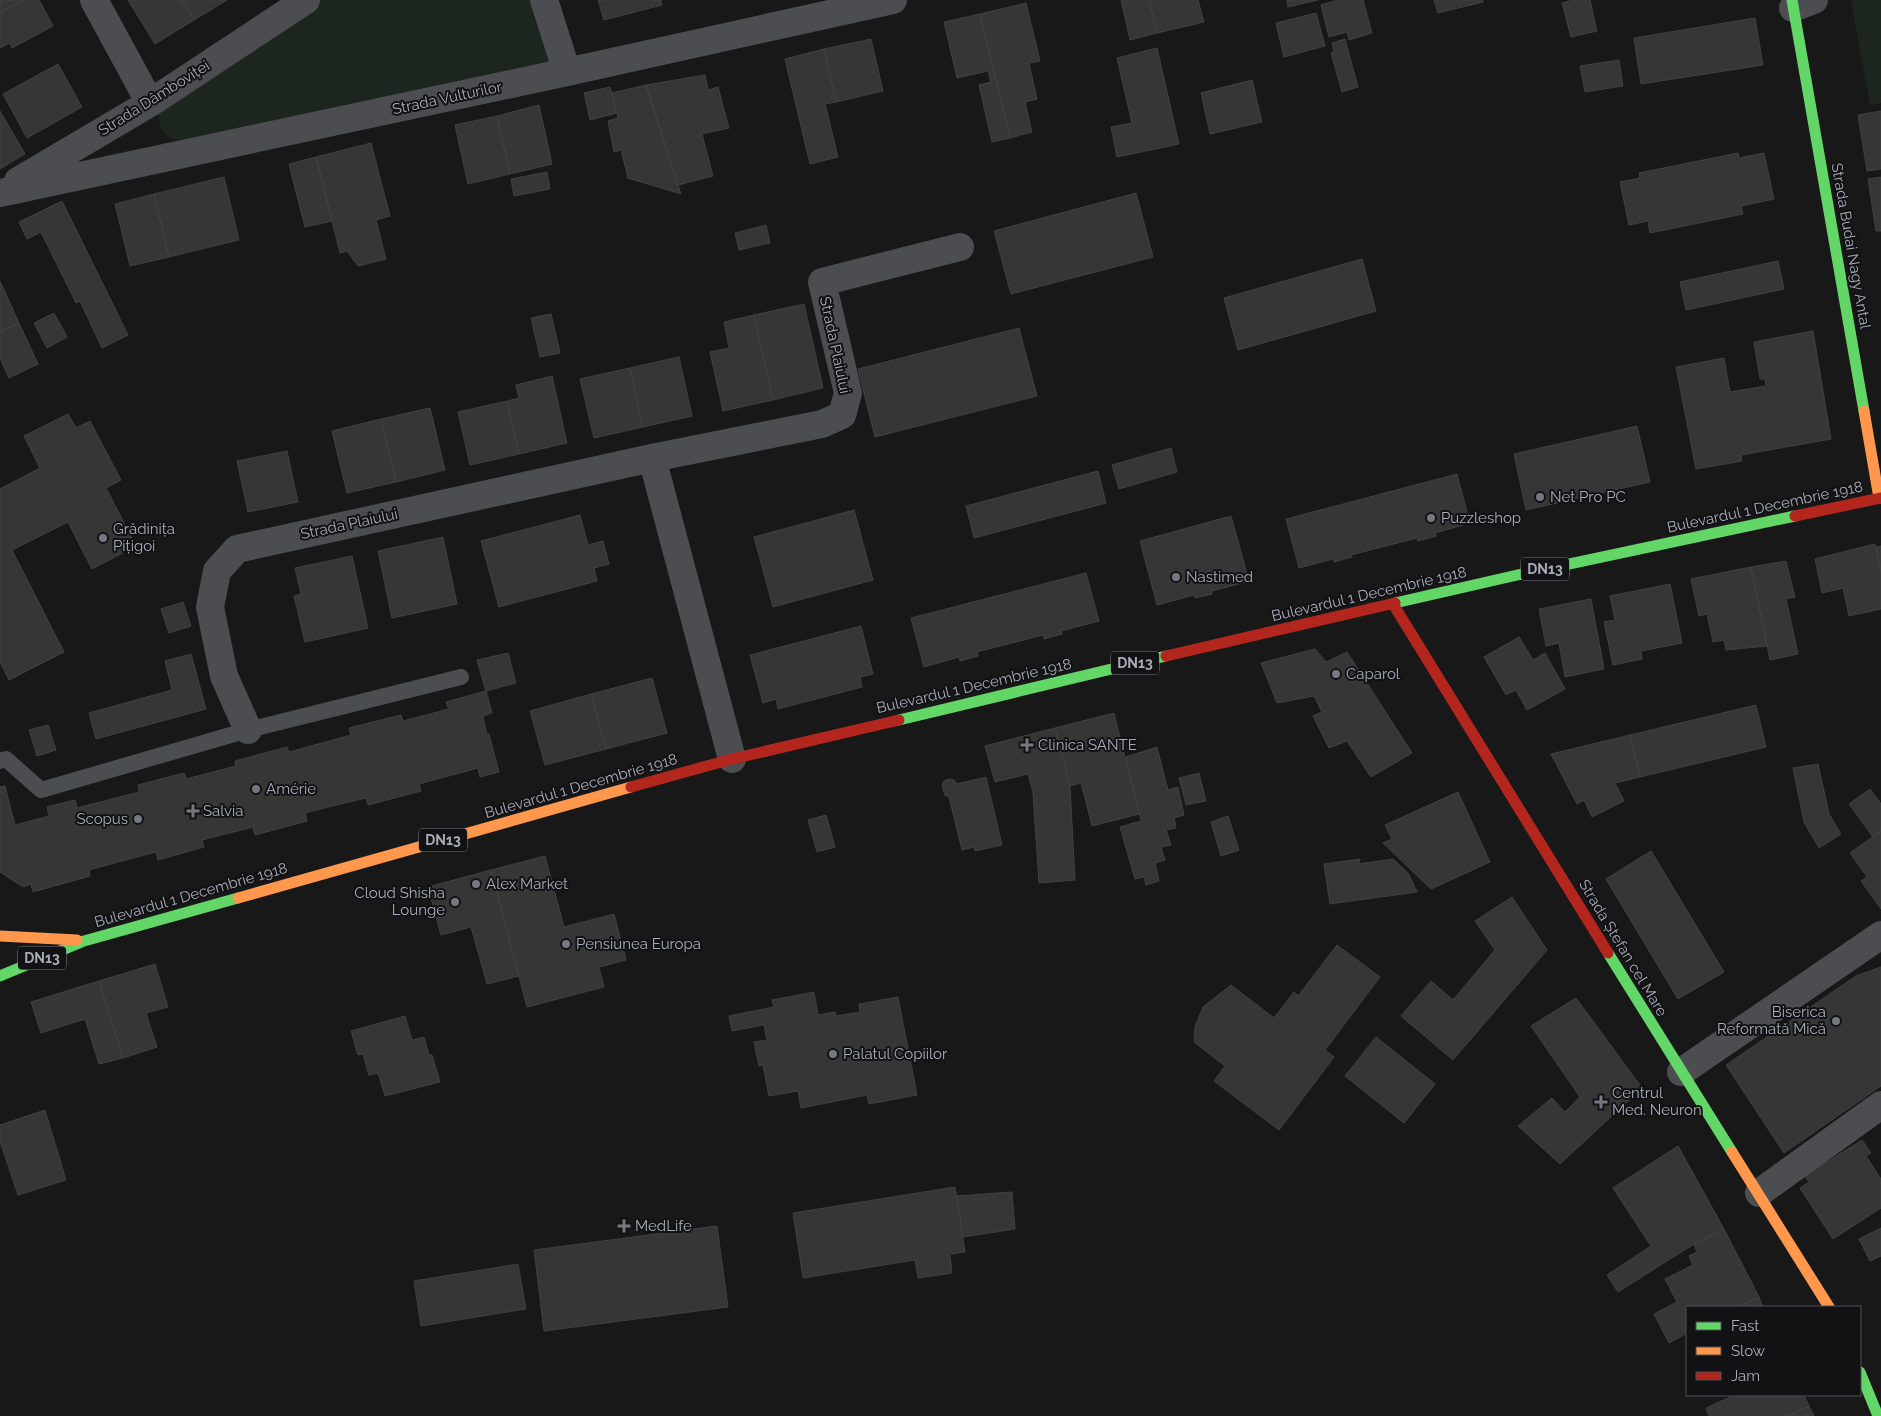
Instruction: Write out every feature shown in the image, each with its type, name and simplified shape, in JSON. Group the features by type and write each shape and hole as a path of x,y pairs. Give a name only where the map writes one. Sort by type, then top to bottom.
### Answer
{"main road":[{"name":"Strada Budai Nagy Antal","path":"1800,2 1880,498"},
{"name":"Bulevardul 1 Decembrie 1918","path":"0,976 84,941 732,759 1092,673 1513,576 1880,498"},
{"name":"Strada Ștefan cel Mare","path":"1393,604 1681,1072 1759,1193 1828,1306"},
{"name":"Bulevardul 1 Decembrie 1918","path":"0,936 84,941"},
{"path":"1861,1362 1881,1396"},
{"path":"1861,1374 1878,1416"}],"street":[{"path":"94,0 150,103"},
{"name":"Strada Dâmboviței","path":"0,192 150,103 306,0"},
{"path":"544,0 567,72"},
{"name":"Strada Vulturilor","path":"0,192 567,72 893,0"},
{"name":"Strada Plaiului","path":"248,730 224,676 210,607 217,572 237,549 652,458 822,424 842,415 848,394 822,282 960,247"},
{"path":"652,458 732,759"},
{"path":"1681,1072 1881,934"},
{"path":"1759,1193 1881,1105"}],"lane":[{"path":"0,761 6,759 40,790 248,730 461,677"}],"shaded area":[{"path":"322,0 530,0 552,61 186,140 170,139 161,129 158,116 168,101"},
{"path":"1881,0 1881,103 1870,105 1851,1"}],"building":[{"path":"0,0 24,0 0,13"},
{"path":"24,0 39,0 53,26 12,48 10,43 0,48 0,13"},
{"path":"128,0 182,0 194,20 155,44"},
{"path":"182,0 227,0 194,20"},
{"path":"598,0 661,0 662,5 604,20"},
{"path":"1121,0 1149,0 1157,33 1130,40"},
{"path":"1149,0 1198,0 1204,22 1157,33"},
{"path":"1287,0 1318,0 1288,7"},
{"path":"1338,0 1363,0 1372,33 1349,40 1347,32 1329,37 1321,5"},
{"path":"1434,0 1483,0 1483,2 1438,13"},
{"path":"1573,0 1590,0 1597,31 1571,37 1562,3"},
{"path":"1026,3 1040,61 1029,63 1037,99 1025,102 1032,132 1010,138 980,14"},
{"path":"1316,13 1325,46 1284,57 1276,23"},
{"path":"980,14 1010,138 992,142 979,85 991,82 988,71 957,78 944,22"},
{"path":"1755,18 1763,65 1641,84 1634,38"},
{"path":"871,39 883,91 836,102 824,49"},
{"path":"1345,39 1358,87 1342,92 1331,53 1334,52 1332,43"},
{"path":"1157,48 1179,144 1117,157 1111,127 1132,123 1117,58"},
{"path":"824,49 836,102 825,104 838,157 810,164 785,59"},
{"path":"1619,60 1623,86 1585,92 1580,66"},
{"path":"58,64 82,107 27,138 3,94"},
{"path":"705,75 708,90 718,87 729,128 702,134 713,176 678,185 646,85"},
{"path":"1252,80 1262,122 1210,134 1201,93"},
{"path":"646,85 681,194 628,178 621,150 614,152 608,121 618,118 612,93"},
{"path":"610,87 617,113 590,120 584,93"},
{"path":"539,105 552,164 510,174 497,116"},
{"path":"0,111 25,154 0,169"},
{"path":"1881,111 1881,169 1867,171 1858,115"},
{"path":"497,116 510,174 468,184 455,125"},
{"path":"371,143 390,216 376,220 386,259 358,266 347,251 340,253 316,157"},
{"path":"1738,153 1739,158 1764,153 1774,199 1741,206 1743,214 1650,233 1648,221 1629,225 1620,182 1640,178 1639,173"},
{"path":"316,157 332,221 305,227 289,164"},
{"path":"547,172 550,189 514,196 511,179"},
{"path":"224,177 239,240 169,257 154,194"},
{"path":"1881,177 1881,231 1876,231 1868,179"},
{"path":"1136,193 1153,257 1011,294 994,231"},
{"path":"154,194 169,257 130,266 115,204"},
{"path":"62,201 128,335 102,348 80,301 76,303 41,232 27,239 19,222"},
{"path":"766,225 770,243 739,250 735,233"},
{"path":"1362,259 1376,311 1238,350 1224,298"},
{"path":"1778,261 1784,289 1686,310 1680,282"},
{"path":"0,281 19,323 0,332"},
{"path":"804,304 823,388 773,400 754,315"},
{"path":"54,313 67,337 47,348 34,323"},
{"path":"551,314 560,353 540,357 531,318"},
{"path":"754,315 773,400 723,411 710,352 729,348 724,322"},
{"path":"19,323 38,364 9,378 0,358 0,332"},
{"path":"1019,328 1037,396 875,437 858,369"},
{"path":"1813,331 1831,439 1741,455 1742,461 1696,469 1676,367 1724,358 1730,392 1766,386 1765,379 1760,379 1754,342"},
{"path":"679,357 692,416 643,427 630,368"},
{"path":"630,368 643,427 594,438 580,379"},
{"path":"552,376 567,443 519,454 507,401 519,398 516,385"},
{"path":"507,401 519,454 470,465 458,412"},
{"path":"430,408 445,470 396,482 381,419"},
{"path":"68,414 76,428 90,421 121,480 106,488 136,546 92,569 68,522 12,550 64,652 9,680 0,662 0,489 40,468 24,436"},
{"path":"381,419 396,482 347,493 332,431"},
{"path":"1637,426 1650,482 1526,510 1514,454"},
{"path":"1171,448 1177,472 1119,489 1112,465"},
{"path":"287,451 298,502 248,512 237,461"},
{"path":"1098,471 1106,503 974,538 966,506"},
{"path":"1457,474 1470,523 1435,533 1436,536 1418,541 1417,538 1351,555 1352,557 1334,562 1333,559 1299,568 1286,519"},
{"path":"854,510 873,580 773,607 754,537"},
{"path":"580,515 588,545 603,541 609,564 594,568 597,581 499,607 481,541"},
{"path":"1231,516 1249,581 1212,591 1212,594 1195,598 1194,595 1157,605 1140,541"},
{"path":"443,537 457,604 392,618 378,551"},
{"path":"1875,544 1881,572 1881,609 1849,616 1843,588 1822,593 1815,559"},
{"path":"1881,546 1881,572 1876,547"},
{"path":"352,556 368,628 305,642 294,596 301,594 295,568"},
{"path":"1786,561 1795,597 1786,599 1798,654 1770,660 1751,567"},
{"path":"1751,567 1767,646 1726,650 1724,640 1713,642 1707,614 1699,616 1691,579"},
{"path":"1086,573 1099,621 1061,631 1062,634 1044,639 1043,635 977,652 978,656 960,661 959,657 924,667 911,618"},
{"path":"1670,584 1682,643 1641,651 1642,659 1613,665 1604,622 1615,620 1610,596"},
{"path":"1591,599 1604,669 1565,677 1559,643 1546,646 1539,609"},
{"path":"183,602 191,626 169,633 161,609"},
{"path":"861,626 873,674 860,677 862,687 778,709 776,699 763,703 750,655"},
{"path":"1519,637 1533,660 1545,653 1565,689 1527,710 1516,690 1506,695 1484,657"},
{"path":"1315,649 1326,662 1347,652 1412,753 1371,777 1347,741 1329,748 1313,716 1322,712 1314,696 1277,703 1261,663"},
{"path":"508,653 516,683 486,691 477,660"},
{"path":"191,654 206,709 96,739 89,713 172,690 165,661"},
{"path":"652,678 667,733 606,749 591,694"},
{"path":"486,691 492,713 483,716 499,772 480,777 478,768 419,784 421,791 368,805 366,798 305,813 307,821 255,835 253,827 202,840 204,847 158,860 156,852 89,870 90,876 33,892 31,884 23,887 0,872 0,787 5,786 15,825 49,816 47,807 75,800 77,808 139,792 138,785 184,773 186,779 236,766 235,761 287,747 289,752 351,735 349,728 401,715 403,721 449,709 446,702"},
{"path":"591,694 606,749 545,765 530,711"},
{"path":"1756,705 1766,747 1640,777 1630,735"},
{"path":"1114,713 1139,814 1092,826 1081,783 1070,786 1055,728"},
{"path":"48,725 56,750 37,756 29,730"},
{"path":"1055,728 1070,786 1075,880 1039,883 1033,793 1028,774 995,782 985,746"},
{"path":"1630,735 1640,777 1615,783 1624,801 1592,817 1584,800 1577,804 1551,754"},
{"path":"1157,747 1168,790 1178,787 1184,815 1174,818 1176,828 1166,830 1171,845 1161,847 1165,860 1155,863 1159,881 1146,885 1144,877 1135,879 1120,827 1141,821 1126,757"},
{"path":"1818,764 1829,814 1841,834 1819,848 1804,822 1793,768"},
{"path":"1199,773 1206,801 1186,805 1179,778"},
{"path":"986,777 1002,845 975,851 974,847 962,850 949,797 945,795 942,785 944,781 949,779 954,780 957,784"},
{"path":"1870,789 1881,804 1881,831 1873,837 1849,804"},
{"path":"1458,792 1490,862 1431,889 1383,843 1392,839 1385,825"},
{"path":"826,815 835,847 817,852 808,820"},
{"path":"1228,816 1239,850 1221,856 1211,822"},
{"path":"1881,831 1881,909 1861,881 1867,877 1850,853"},
{"path":"1651,851 1724,972 1678,999 1606,879"},
{"name":"Pensiunea Europa","path":"545,856 564,927 614,914 626,960 599,967 604,987 527,1007 491,870"},
{"path":"1360,859 1359,864 1393,859 1408,873 1417,892 1330,904 1324,864"},
{"path":"491,870 519,976 487,984 471,927 441,935 428,887"},
{"path":"1512,897 1547,950 1453,1060 1401,1016 1431,981 1453,1000 1495,950 1475,921"},
{"path":"1337,945 1380,977 1325,1050 1334,1057 1279,1130 1214,1081 1225,1066 1194,1042 1195,1027 1203,1007 1231,985 1274,1018 1294,992 1298,996"},
{"path":"155,964 168,1007 146,1013 157,1047 123,1058 99,981"},
{"name":"Biserica Reformată Mică","path":"1881,967 1881,1086 1784,1153 1726,1065 1856,976"},
{"path":"99,981 123,1058 99,1064 85,1019 41,1033 31,1002"},
{"name":"Palatul Copiilor","path":"814,992 818,1015 835,1012 836,1016 860,1012 859,1004 898,997 917,1095 869,1104 867,1095 801,1108 798,1091 769,1096 763,1065 759,1066 754,1042 767,1040 764,1025 732,1031 729,1016 774,1007 772,1000"},
{"path":"1576,998 1642,1088 1560,1164 1518,1126 1552,1098 1565,1112 1580,1097 1531,1026"},
{"path":"405,1016 412,1040 424,1037 429,1055 432,1055 440,1082 385,1096 378,1073 369,1075 363,1054 358,1055 351,1031"},
{"path":"1376,1037 1435,1084 1404,1123 1345,1076"},
{"path":"45,1110 66,1180 18,1195 0,1141 0,1125"},
{"path":"1862,1140 1871,1153 1866,1156 1881,1179 1881,1208 1833,1239 1800,1188 1809,1182 1805,1176"},
{"path":"1678,1146 1724,1229 1694,1244 1618,1292 1607,1275 1651,1246 1613,1188"},
{"path":"955,1187 965,1252 950,1254 952,1273 918,1278 915,1260 803,1278 793,1213"},
{"path":"1012,1192 1015,1229 963,1237 957,1196"},
{"path":"717,1226 728,1307 544,1331 534,1250"},
{"path":"1881,1228 1881,1256 1870,1261 1859,1239"},
{"path":"1724,1229 1759,1297 1741,1306 1686,1306 1686,1334 1669,1343 1654,1314 1677,1302 1665,1279 1693,1265 1689,1256 1697,1252 1694,1244"},
{"path":"518,1264 526,1309 421,1326 414,1281"},
{"path":"1759,1297 1763,1306 1741,1306"},
{"path":"1733,1396 1804,1396 1809,1406 1787,1416 1709,1416 1706,1408"},
{"path":"1809,1406 1814,1416 1787,1416"}],"traffic: fast":[{"path":"1792,0 1864,411"},
{"path":"1395,603 1795,516"},
{"path":"899,720 1166,656"},
{"path":"0,976 84,941 238,898"},
{"path":"1608,953 1732,1152"},
{"path":"1861,1374 1878,1416"}],"traffic: slow":[{"path":"1864,411 1879,498"},
{"path":"238,898 631,787"},
{"path":"0,936 77,940"},
{"path":"1732,1152 1828,1306"}],"traffic: jam":[{"path":"1795,516 1881,498"},
{"path":"1166,656 1395,603"},
{"path":"1393,604 1608,953"},
{"path":"631,787 732,759 899,720"}],"place":[{"name":"Net Pro PC","path":"1540,497"},
{"name":"Puzzleshop","path":"1431,518"},
{"name":"Grădinița Pițigoi","path":"103,538"},
{"name":"Nastimed","path":"1176,577"},
{"name":"Caparol","path":"1336,674"},
{"name":"Clinica SANTE","path":"1027,745"},
{"name":"Amérie","path":"256,789"},
{"name":"Salvia","path":"193,811"},
{"name":"Scopus","path":"138,819"},
{"name":"Alex Market","path":"476,884"},
{"name":"Cloud Shisha Lounge","path":"455,902"},
{"name":"Pensiunea Europa","path":"566,944"},
{"name":"Biserica Reformată Mică","path":"1836,1021"},
{"name":"Palatul Copiilor","path":"833,1054"},
{"name":"Centrul Med. Neuron","path":"1601,1102"},
{"name":"MedLife","path":"624,1226"}]}
